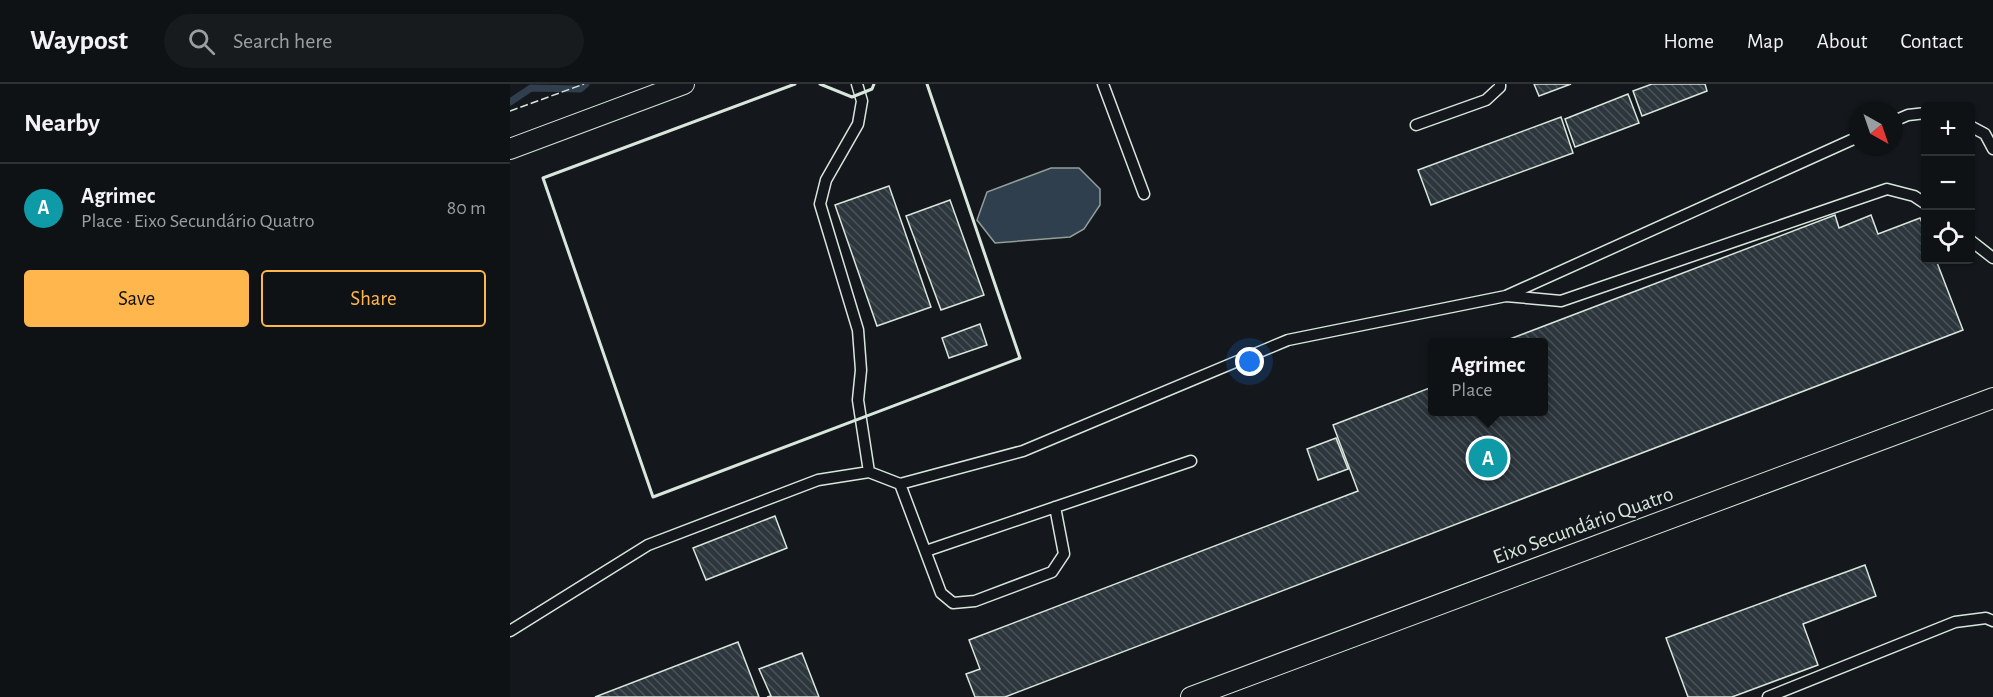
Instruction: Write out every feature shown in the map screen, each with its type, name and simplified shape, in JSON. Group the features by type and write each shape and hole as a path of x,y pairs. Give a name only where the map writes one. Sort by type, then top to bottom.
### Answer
{"street":[{"path":"510,149 684,84"},
{"name":"Eixo Secundário Quatro","path":"1191,697 1993,398"}],"lane":[{"path":"857,84 862,101 858,124 826,180 820,204 858,330 861,370 858,400 869,472"},
{"path":"1102,84 1144,194"},
{"path":"1416,125 1486,100 1500,87 1500,84"},
{"path":"1903,117 1921,114"},
{"path":"1975,128 1985,134 1993,149"},
{"path":"510,631 648,545 818,480 869,472 900,484 1023,451 1287,340 1506,296 1849,141"},
{"path":"1506,296 1562,301 1887,189 1914,196 1921,201"},
{"path":"1975,243 1993,258"},
{"path":"926,551 1191,461"},
{"path":"900,484 941,593 953,603 975,601 1052,572 1064,554 1055,507"},
{"path":"1768,697 1955,622 1986,618 1993,621"}],"water":[{"path":"1051,168 1079,168 1100,189 1100,205 1084,229 1070,237 995,243 977,220 987,192"}],"building":[{"path":"1534,84 1571,84 1539,96"},
{"path":"1652,84 1705,84 1707,91 1642,116 1633,91"},
{"path":"1628,94 1639,123 1575,147 1565,119"},
{"path":"1561,117 1573,153 1431,205 1418,170"},
{"path":"889,186 931,307 877,326 835,205"},
{"path":"950,200 984,295 941,310 906,216"},
{"path":"1835,215 1839,228 1871,215 1878,234 1920,218 1921,264 1938,264 1963,330 1005,697 975,697 966,674 980,669 969,640 1358,491 1333,425 1428,389 1428,416 1548,416 1548,338 1512,338"},
{"path":"980,324 987,345 949,358 942,338"},
{"path":"1336,438 1348,469 1318,480 1307,449"},
{"path":"775,516 787,548 706,580 693,548"},
{"path":"1865,565 1876,596 1803,624 1818,665 1732,697 1688,697 1666,638"},
{"path":"738,642 759,697 595,697"},
{"path":"802,653 819,697 767,697 771,696 759,669"}],"waterway":[{"path":"510,102 531,88 580,89 586,84"}],"fence":[{"path":"510,111 584,84"}],"wall":[{"path":"795,84 543,178 653,497 1020,358 927,84"},
{"path":"820,84 852,97 872,89 874,84"}],"place":[{"name":"Agrimec","path":"1488,458"}]}
